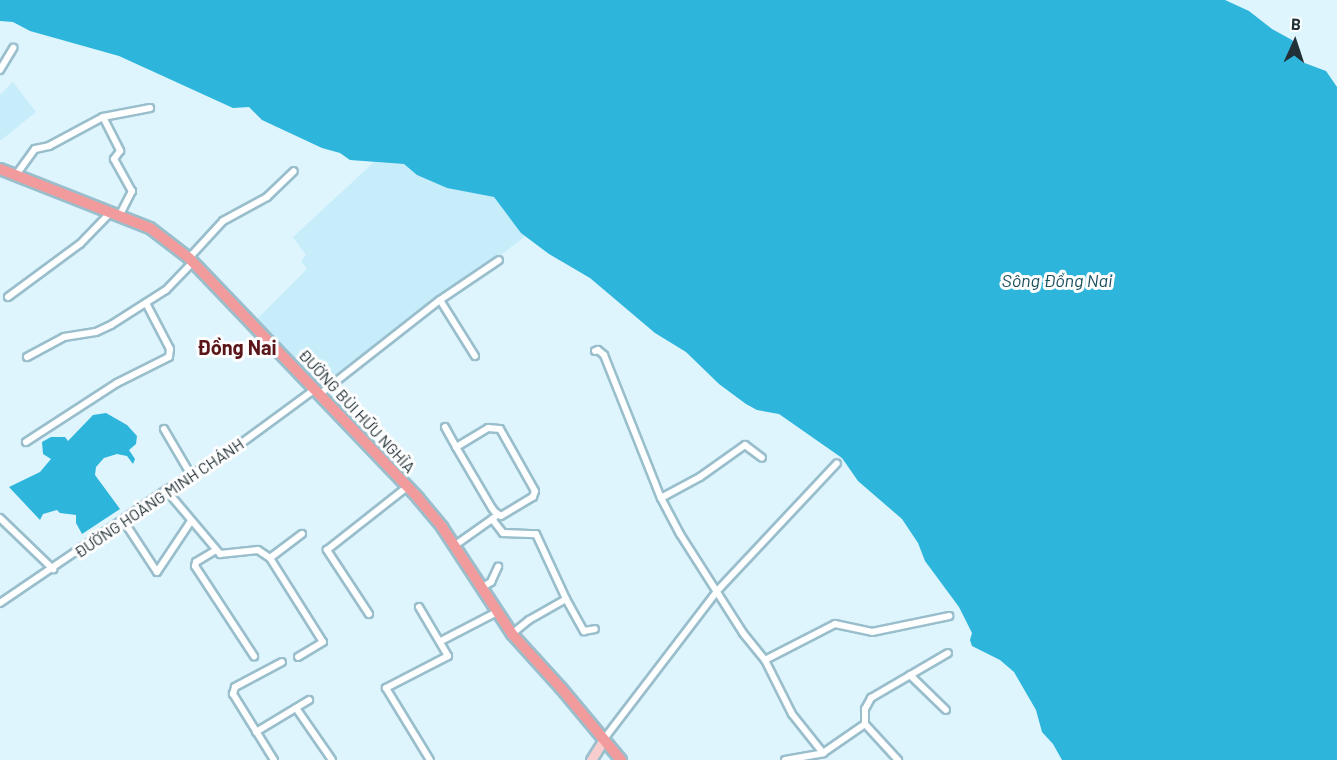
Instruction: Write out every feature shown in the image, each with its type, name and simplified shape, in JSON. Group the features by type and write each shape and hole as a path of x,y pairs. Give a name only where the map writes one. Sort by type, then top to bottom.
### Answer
{"main road":[{"name":"ĐƯỜNG BÙI HỮU NGHĨA","path":"0,169 150,228 191,260 318,392 442,527 512,634 621,760"}],"street":[{"path":"0,70 13,48"},
{"path":"16,175 35,149 49,146 103,117 150,108"},
{"path":"8,297 80,244 115,214 132,192 114,159 120,151 103,117"},
{"path":"27,357 64,337 96,332 166,290 223,221 267,197 294,171"},
{"name":"ĐƯỜNG HOÀNG MINH CHÁNH","path":"0,603 166,490 228,453 318,392 440,300 499,260"},
{"path":"440,300 476,356"},
{"path":"26,442 117,383 171,354 146,303"},
{"path":"595,351 598,350 604,355 617,382 661,498 680,534 749,642 765,660 792,714 823,753"},
{"path":"445,427 492,508 503,533 536,534 566,599 584,631 595,629"},
{"path":"454,546 495,517 533,497 535,491 500,429 488,428 456,447"},
{"path":"164,429 191,475"},
{"path":"661,498 700,477 745,446 762,458"},
{"path":"591,760 604,739 717,591 837,464"},
{"path":"369,615 327,550 407,487"},
{"path":"166,490 216,550 224,554 258,550 270,558 323,642 298,657"},
{"path":"0,518 53,568"},
{"path":"123,520 156,572 191,521"},
{"path":"270,558 302,534"},
{"path":"216,550 196,561 195,566 254,656"},
{"path":"481,588 490,582 498,567"},
{"path":"512,634 529,620 566,599"},
{"path":"419,607 448,656 386,688 430,760"},
{"path":"441,641 497,612"},
{"path":"765,660 835,624 872,632 949,616"},
{"path":"898,760 865,724 865,709 871,698 948,653"},
{"path":"274,760 234,698 234,690 282,662"},
{"path":"910,675 946,710"},
{"path":"256,732 309,700"},
{"path":"296,708 332,760"},
{"path":"785,760 823,753 865,724"}],"shaded area":[{"path":"13,82 36,112 0,141 0,95"},
{"path":"374,162 404,164 417,175 447,188 494,197 526,236 322,390 256,320 307,269 301,261 306,255 293,237"}],"water":[{"name":"Sông Đồng Nai","path":"0,0 1225,0 1249,11 1272,29 1292,40 1300,50 1302,62 1326,71 1337,87 1337,760 1062,760 1053,744 1042,732 1036,710 1014,672 1000,660 972,646 970,640 972,633 959,607 925,561 918,543 902,519 858,481 842,458 779,414 757,410 719,384 686,352 655,333 590,278 549,254 521,233 494,197 447,188 417,175 404,164 350,160 340,153 322,148 262,120 249,107 233,108 119,56 30,31 13,22 0,21"},
{"path":"106,413 127,425 137,436 136,444 129,450 135,459 133,464 127,456 117,454 104,458 96,467 95,475 120,509 82,534 76,523 76,515 60,513 57,510 43,514 40,520 9,487 40,472 51,459 43,454 42,442 51,437 65,437 68,441 93,415"}],"district":[{"name":"Đồng Nai","path":"237,347"}]}
